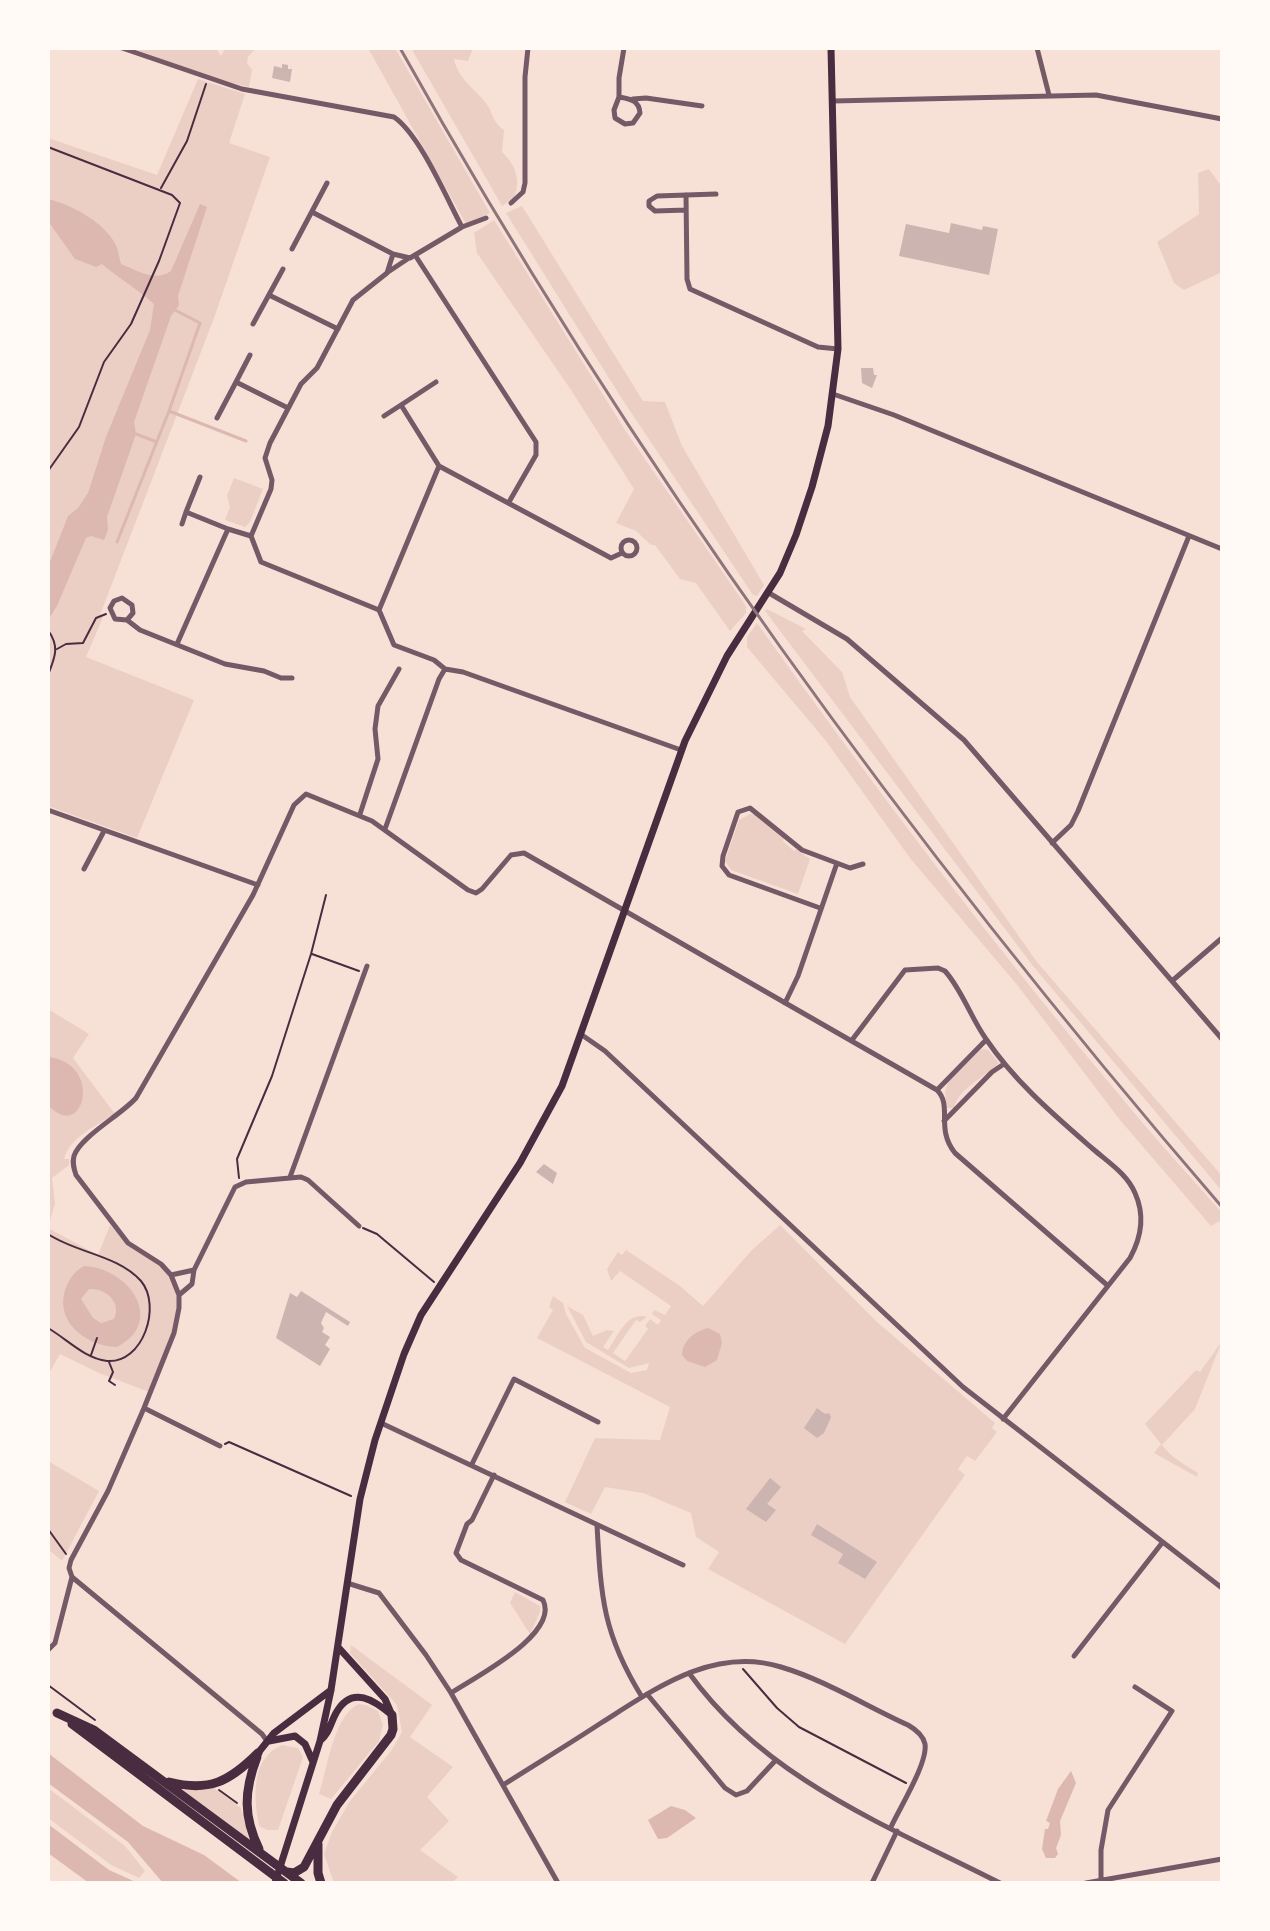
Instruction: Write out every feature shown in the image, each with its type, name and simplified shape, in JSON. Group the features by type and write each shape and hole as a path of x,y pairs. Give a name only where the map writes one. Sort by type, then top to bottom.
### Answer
{"highway":[{"path":"52,1710 94,1730 164,1780 261,1853 286,1878"},
{"path":"52,1710 286,1878 301,1883"},
{"path":"286,1878 304,1867 337,1805 387,1742 393,1729 392,1715"},
{"path":"164,1780 185,1786 212,1785 242,1769 258,1753"},
{"path":"258,1753 248,1781 245,1809 249,1829 261,1853"},
{"path":"319,1841 318,1873 321,1883"}],"main road":[{"path":"275,1883 320,1741 331,1690 360,1499 381,1423 411,1336 439,1286 538,1132 562,1086 681,750 722,664 769,593 796,535 820,459 838,349 831,48"},
{"path":"338,1647 385,1699 392,1715"},
{"path":"258,1753 267,1741 331,1690"},
{"path":"320,1741 329,1733 336,1713 358,1697 373,1699 392,1715"},
{"path":"267,1741 295,1736 305,1744 314,1764"}],"street":[{"path":"122,48 242,89 394,117 415,141 462,227"},
{"path":"511,203 523,192 525,183 528,48"},
{"path":"624,48 614,114 618,121 625,124 636,120 640,113 638,105 632,100"},
{"path":"1037,48 1049,95"},
{"path":"833,101 1109,96 1222,119"},
{"path":"619,97 702,106"},
{"path":"292,249 327,183"},
{"path":"686,210 655,211 649,203 655,196 716,194"},
{"path":"686,195 687,279 694,293 818,347 838,349"},
{"path":"312,212 393,254 412,257 536,442 536,455 509,502"},
{"path":"486,218 462,227 358,294 317,368 301,384 265,452 272,480 271,489 251,536 259,557 267,565 379,610 394,645 434,660 445,669 463,672 681,750"},
{"path":"387,273 393,254"},
{"path":"253,324 283,269"},
{"path":"269,295 338,329"},
{"path":"217,418 250,355"},
{"path":"236,382 288,408"},
{"path":"384,416 436,382"},
{"path":"833,394 894,415 1222,549"},
{"path":"401,405 439,466 611,558 622,553"},
{"path":"379,610 439,466"},
{"path":"182,524 200,477"},
{"path":"186,512 251,536"},
{"path":"177,644 228,529"},
{"path":"1052,843 1071,825 1078,811 1189,536"},
{"path":"769,593 819,621 865,653 964,740 1222,1039"},
{"path":"127,620 133,609 126,599 114,601 111,612 115,619 127,620 140,630 225,664 292,678"},
{"path":"360,814 378,759 375,729 378,706 399,669"},
{"path":"385,829 445,669"},
{"path":"48,1650 55,1643 72,1577 71,1560 108,1491 144,1408 174,1333 179,1308 179,1295 171,1275 161,1264 128,1243 76,1175 74,1154 80,1145 136,1098 258,885 294,805 302,795 360,814 476,893 511,855 524,853 937,1090 943,1095 944,1138 955,1153 1107,1285"},
{"path":"820,908 729,875 722,866 723,856 738,812 750,808 802,850 850,868 863,864"},
{"path":"48,810 258,885"},
{"path":"84,869 104,831"},
{"path":"785,1003 798,976 837,863"},
{"path":"1172,981 1222,938"},
{"path":"852,1040 900,974 912,967 945,971 1004,1064 1035,1097 1120,1173 1135,1192 1141,1217 1137,1244 1130,1258 1003,1419"},
{"path":"290,1177 366,970"},
{"path":"582,1035 605,1051 932,1359 1003,1419 1222,1588"},
{"path":"937,1090 986,1040"},
{"path":"944,1122 992,1072 1004,1064"},
{"path":"179,1295 192,1284 194,1270 231,1192 240,1184 290,1177 308,1180 359,1226"},
{"path":"171,1275 194,1270"},
{"path":"472,1464 514,1379 598,1422"},
{"path":"144,1408 220,1446"},
{"path":"381,1423 683,1565"},
{"path":"451,1693 534,1638 546,1614 543,1600 461,1560 456,1553 467,1524 472,1520 494,1475"},
{"path":"597,1524 606,1618 616,1653 644,1696 725,1788 736,1795 747,1791 775,1761"},
{"path":"1074,1656 1162,1543"},
{"path":"72,1577 267,1741"},
{"path":"346,1583 379,1593 451,1693 558,1883"},
{"path":"503,1785 644,1696 704,1666 737,1662 780,1666 914,1728 922,1738 925,1748 923,1758 891,1827"},
{"path":"689,1673 739,1729 775,1761 817,1790 1000,1883"},
{"path":"1101,1880 1101,1850 1108,1810 1172,1711 1135,1687"},
{"path":"872,1883 897,1831"},
{"path":"1086,1883 1222,1859"}],"path":[{"path":"160,190 187,141 208,79"},
{"path":"48,147 160,190 178,199 180,209 131,324 104,362 79,427 48,471"},
{"path":"48,675 57,649 66,644 83,643 96,618 111,612"},
{"path":"48,630 57,649"},
{"path":"240,1184 237,1159 272,1076 311,954 326,895"},
{"path":"311,954 366,970"},
{"path":"48,1148 48,1175"},
{"path":"359,1226 377,1234 439,1286"},
{"path":"48,1234 127,1270 145,1287 150,1308 144,1334 128,1354 109,1361 90,1357 48,1328"},
{"path":"90,1357 97,1338"},
{"path":"109,1361 113,1372 109,1381 115,1385"},
{"path":"220,1446 229,1442 360,1499"},
{"path":"48,1529 71,1560"},
{"path":"737,1662 777,1708 799,1727 911,1786"},
{"path":"48,1685 94,1719"},
{"path":"212,1785 245,1809"}],"shaded area":[{"path":"132,48 216,48 221,56 225,48 256,48 248,57 247,63 252,70 249,87 211,78"},
{"path":"368,48 395,48 490,213 466,224"},
{"path":"411,48 473,48 468,61 454,59 463,78 486,103 497,124 504,130 502,152 514,168 517,185 514,198 502,206"},
{"path":"198,79 245,94 229,143 270,157 214,318 86,657 194,700 137,838 48,806 48,138 157,175"},
{"path":"1209,169 1222,187 1222,272 1184,290 1174,283 1157,242 1199,214 1198,173"},
{"path":"48,199 93,220 115,242 121,264 159,276 171,271 200,204 207,207 178,296 179,305 171,316 134,422 136,434 107,517 108,530 104,540 91,536 86,538 48,620 48,567 68,516 88,493 106,437 150,330 154,304 102,264 96,267 75,259 48,221"},
{"path":"522,206 643,401 665,402 682,446 764,585 757,596 753,595 622,399 506,213"},
{"path":"494,220 625,430 746,606 746,613 730,631 696,583 680,579 655,545 636,531 616,523 634,489 477,253 474,233"},
{"path":"234,478 263,489 245,527 225,520 230,507 227,496"},
{"path":"767,609 806,629 802,631 842,672 850,697 1037,962 1222,1176 1222,1191 1033,966 765,611"},
{"path":"757,623 983,927 1138,1117 1222,1213 1222,1223 1220,1221 1211,1226 1120,1120 1018,986 910,858 826,741 747,647 747,637"},
{"path":"750,814 757,815 794,851 796,849 810,859 798,894 731,870 725,861 739,820"},
{"path":"48,1009 89,1034 73,1058 115,1114 85,1132 67,1151 64,1159 69,1159 69,1165 52,1178 55,1203 48,1228"},
{"path":"984,1049 999,1063 961,1094 954,1108 947,1108 945,1092 948,1082"},
{"path":"49,1057 66,1063 77,1073 82,1086 83,1098 79,1109 71,1115 61,1114 48,1105"},
{"path":"110,1225 131,1247 163,1269 172,1282 177,1297 173,1330 149,1392 60,1354 48,1375 48,1228 98,1255"},
{"path":"780,1225 877,1322 995,1423 992,1428 997,1432 975,1461 967,1456 958,1469 965,1475 845,1644 708,1569 719,1552 696,1537 691,1513 643,1493 605,1487 591,1514 565,1502 595,1438 660,1440 670,1407 537,1338 553,1310 549,1307 553,1296 563,1303 585,1348 631,1373 647,1370 649,1363 629,1368 586,1342 567,1306 583,1315 593,1336 607,1330 614,1331 603,1347 608,1350 629,1321 640,1316 647,1317 640,1322 636,1320 613,1353 625,1361 648,1329 645,1326 650,1319 658,1325 661,1320 652,1314 654,1310 665,1315 671,1306 620,1271 611,1281 607,1269 618,1252 622,1255 626,1250 680,1286 703,1306 751,1251"},
{"path":"84,1266 115,1276 128,1286 136,1298 140,1311 139,1324 132,1336 117,1347 93,1342 74,1328 68,1319 63,1297 70,1279","holes":["89,1289 111,1297 116,1307 114,1319 101,1323 93,1318 81,1299"]},
{"path":"708,1328 720,1334 722,1343 717,1360 705,1367 687,1361 682,1355 687,1341"},
{"path":"1222,1341 1195,1409 1162,1445 1198,1473 1197,1477 1154,1453 1161,1444 1145,1424 1196,1370 1200,1372"},
{"path":"48,1461 99,1491 62,1561 48,1549"},
{"path":"515,1592 540,1606 530,1634 510,1603"},
{"path":"351,1645 432,1705 410,1737 453,1767 427,1797 449,1821 420,1850 458,1877 452,1883 334,1883 324,1854 332,1832 350,1801 391,1751 402,1732 397,1705 350,1653"},
{"path":"359,1704 378,1711 383,1725 379,1741 331,1799 319,1794 333,1743 343,1719"},
{"path":"282,1745 298,1748 303,1757 278,1830 267,1830 259,1826 257,1780 264,1759"},
{"path":"48,1753 143,1826 204,1855 242,1883 163,1883 128,1842 48,1783"},
{"path":"1071,1771 1076,1783 1060,1821 1058,1854 1055,1858 1046,1858 1042,1849 1045,1829 1050,1823 1046,1821 1058,1789"},
{"path":"48,1788 125,1846 145,1871 139,1878 111,1865 48,1818"},
{"path":"214,1788 241,1808 249,1840 183,1790"},
{"path":"671,1806 685,1810 696,1818 667,1838 658,1839 648,1820"},
{"path":"48,1824 109,1870 138,1883 89,1883 48,1853"}],"building":[{"path":"282,64 292,69 290,82 272,78 274,66 282,68"},
{"path":"951,223 982,230 983,226 998,229 989,275 899,256 906,224 949,233"},
{"path":"861,368 873,368 874,375 877,375 872,388 862,383"},
{"path":"544,1164 557,1173 553,1184 536,1172"},
{"path":"301,1291 350,1322 348,1326 326,1312 321,1323 324,1328 322,1332 330,1337 325,1345 330,1349 320,1366 276,1338 290,1293 297,1297"},
{"path":"817,1408 831,1417 824,1433 817,1438 804,1428"},
{"path":"770,1478 781,1487 767,1504 776,1510 766,1522 746,1509"},
{"path":"817,1524 877,1562 865,1579 838,1563 843,1554 811,1535"}],"waterway":[{"path":"117,542 200,323 175,310"},
{"path":"169,411 246,441"},
{"path":"136,434 157,442"}],"railway":[{"path":"400,48 489,203 583,355 680,503 781,648 995,932 1222,1207"}]}
